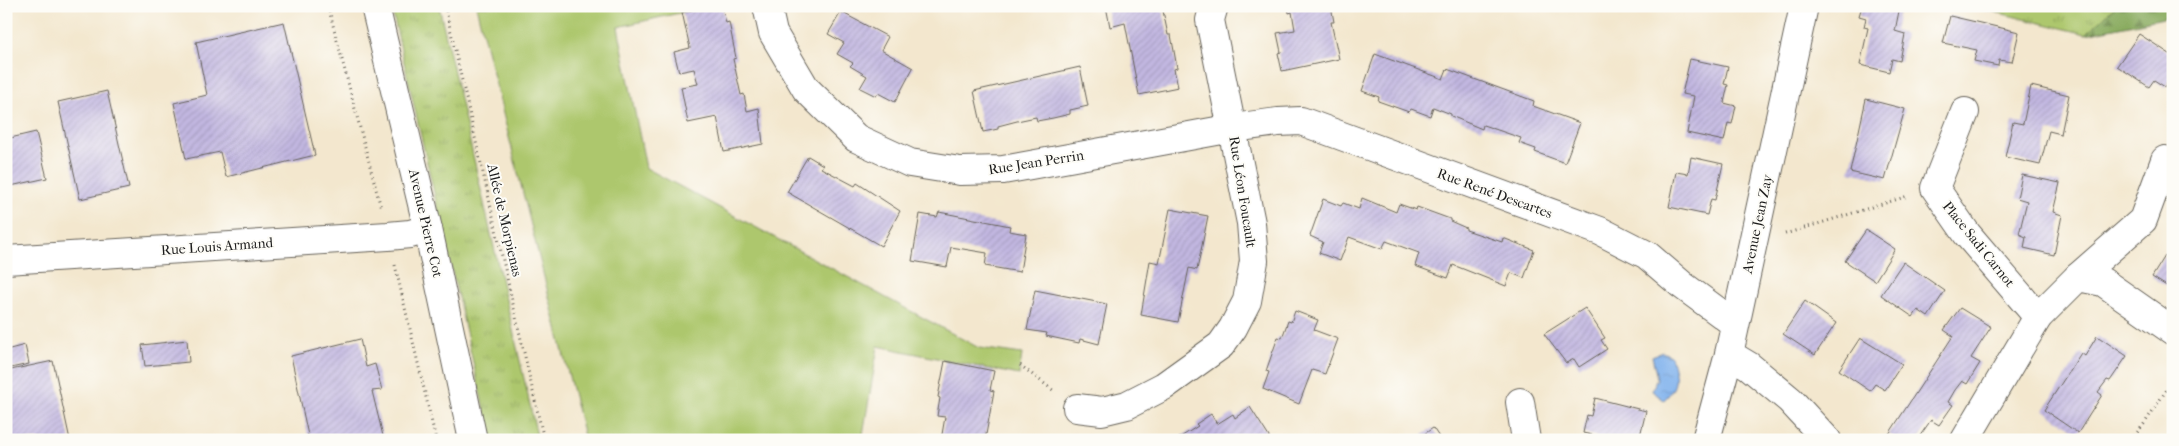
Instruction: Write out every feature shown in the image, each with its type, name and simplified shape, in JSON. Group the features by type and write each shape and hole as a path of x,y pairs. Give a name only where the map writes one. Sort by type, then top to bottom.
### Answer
{"street":[{"name":"Avenue Pierre Cot","path":"375,6 428,229 473,440"},
{"name":"Rue Jean Perrin","path":"767,6 773,33 806,89 856,138 910,163 960,171 1003,170 1233,128"},
{"name":"Rue Léon Foucault","path":"1077,408 1102,411 1126,405 1154,392 1221,345 1234,328 1247,301 1254,262 1251,223 1210,20 1214,6"},
{"name":"Avenue Jean Zay","path":"1706,440 1730,354 1804,6"},
{"name":"Place Sadi Carnot","path":"1965,112 1934,188 1967,234 2038,317"},
{"name":"Rue René Descartes","path":"1233,128 1278,122 1301,122 1600,231 1647,255 1682,285 1735,324"},
{"path":"1965,440 2038,317 2078,277 2143,220 2165,160"},
{"name":"Rue Louis Armand","path":"6,260 388,236 410,234 428,229"},
{"path":"2078,277 2103,282 2173,331"},
{"path":"1730,354 1749,366 1790,400 1827,440"},
{"path":"1520,402 1526,440"}],"path":[{"name":"Allée de Morpienas","path":"445,6 544,440"},
{"path":"1782,235 1934,188"},
{"path":"1020,365 1077,408"},
{"path":"2131,440 2173,380"}],"green space":[{"path":"391,6 439,6 538,440 491,440"},
{"path":"476,6 710,6 618,27 646,168 979,348 1022,354 1019,375 878,346 862,440 585,440"},
{"path":"1970,6 2116,6 2086,34"},
{"path":"2116,6 2173,6 2173,16 2086,34"}],"water":[{"path":"1662,352 1671,356 1675,374 1673,389 1664,400 1652,391 1657,378 1652,356"}],"building":[{"path":"710,6 722,6 726,23 729,22 736,58 733,59 741,95 744,94 747,111 759,108 763,144 724,152 717,117 688,123 681,87 698,84 694,69 679,72 674,52 690,48 682,12"},
{"path":"1106,6 1162,6 1168,35 1171,35 1177,68 1174,69 1178,87 1139,95 1125,23 1110,27"},
{"path":"1288,6 1331,6 1334,22 1331,22 1339,59 1282,71 1278,53 1281,52 1277,33 1295,30 1292,12 1289,13"},
{"path":"1862,6 1900,6 1895,31 1905,34 1900,61 1892,59 1889,72 1860,65 1868,28 1864,27 1866,18 1859,16"},
{"path":"841,12 888,37 881,50 913,68 895,102 878,93 876,96 860,88 867,76 850,66 853,63 837,54 844,43 828,34"},
{"path":"1950,16 2019,32 2012,62 1999,60 1998,66 1974,61 1977,50 1943,43"},
{"path":"284,22 315,155 226,177 220,152 186,159 174,103 207,95 196,42"},
{"path":"2139,34 2173,56 2173,84 2169,81 2165,87 2154,80 2149,87 2117,66"},
{"path":"1375,54 1443,79 1447,69 1534,101 1533,106 1580,123 1565,163 1535,152 1536,149 1519,143 1521,138 1483,125 1482,129 1433,107 1430,116 1411,109 1409,112 1378,101 1379,97 1362,91"},
{"path":"1690,59 1728,67 1724,84 1728,85 1724,103 1736,106 1732,124 1728,123 1724,141 1687,133 1694,96 1682,94"},
{"path":"1080,67 1088,106 1070,110 1070,114 1037,121 1036,117 998,126 998,129 983,132 974,91"},
{"path":"2031,86 2069,95 2061,134 2049,131 2040,165 2005,157 2013,122 2023,124"},
{"path":"107,91 129,188 80,199 58,102"},
{"path":"1866,99 1905,109 1885,180 1850,172"},
{"path":"36,132 47,178 6,187 6,139"},
{"path":"808,156 823,165 821,168 855,186 857,183 900,211 881,246 787,192"},
{"path":"1691,157 1723,164 1715,200 1711,199 1707,215 1669,207 1676,172 1688,174"},
{"path":"2022,175 2060,183 2053,212 2062,215 2054,255 2024,248 2026,237 2019,234 2027,201 2017,198"},
{"path":"1362,198 1396,212 1399,204 1416,210 1417,207 1450,219 1450,221 1466,228 1466,230 1502,242 1503,238 1534,250 1524,278 1511,273 1506,286 1453,265 1448,278 1415,266 1419,253 1386,241 1382,249 1349,237 1340,261 1319,253 1323,242 1310,236 1323,199 1341,206 1343,203 1359,209"},
{"path":"1170,209 1208,216 1197,270 1189,268 1178,322 1141,315 1150,261 1159,263"},
{"path":"939,212 1010,226 1009,231 1026,234 1020,272 985,266 987,253 951,247 947,267 912,261 920,214 937,217"},
{"path":"1866,230 1895,249 1875,281 1845,261"},
{"path":"2173,254 2173,290 2152,277 2165,256 2170,259"},
{"path":"1903,262 1945,291 1928,317 1918,310 1913,317 1881,295"},
{"path":"1035,290 1107,304 1099,344 1080,339 1079,343 1046,336 1047,333 1027,330"},
{"path":"1805,301 1836,323 1815,355 1783,334"},
{"path":"1585,308 1605,338 1601,340 1607,349 1579,367 1574,359 1566,363 1544,334"},
{"path":"1960,308 1991,327 1971,358 1980,363 1967,384 1962,381 1955,390 1948,402 1953,405 1939,425 1931,420 1917,440 1897,440 1889,434 1953,336 1944,330"},
{"path":"1295,311 1318,320 1314,330 1338,339 1325,374 1312,370 1299,404 1263,389 1269,372 1266,371 1278,337 1282,338 1288,321 1291,322"},
{"path":"2097,336 2127,356 2110,381 2107,380 2098,392 2102,395 2078,433 2044,410 2081,353 2085,356"},
{"path":"1860,338 1902,364 1885,390 1875,384 1870,391 1839,370"},
{"path":"360,339 366,367 375,364 382,390 372,391 384,440 309,440 291,356"},
{"path":"187,340 189,362 145,366 142,345"},
{"path":"25,345 29,364 6,369 6,350"},
{"path":"53,361 70,440 6,440 6,371"},
{"path":"945,361 994,371 990,390 994,391 985,440 941,440 945,417 937,416 940,398 938,397"},
{"path":"1595,398 1646,411 1639,440 1595,440 1596,436 1583,433 1587,415 1591,416"},
{"path":"1250,407 1271,440 1176,440 1198,426 1196,424 1211,414 1217,424 1233,414 1235,418"},
{"path":"1433,428 1441,440 1415,440"}]}
